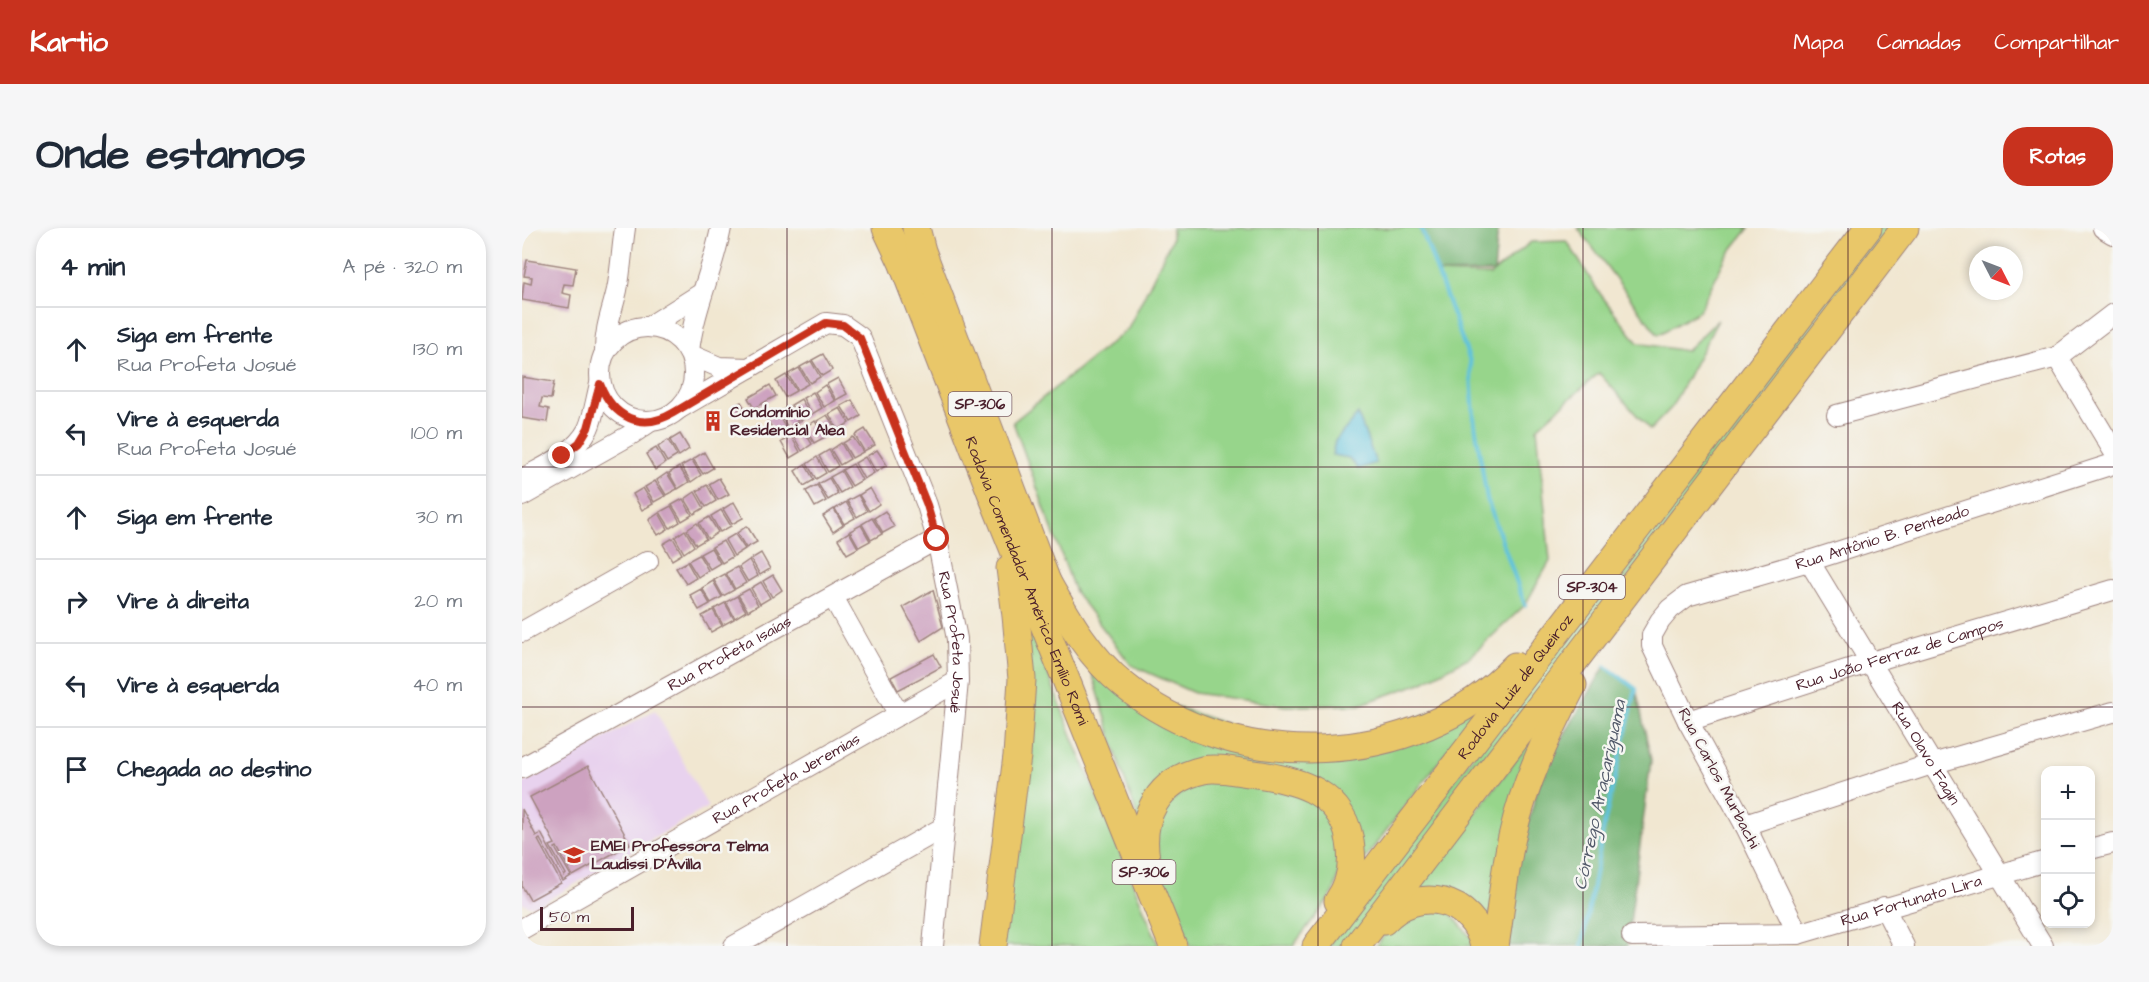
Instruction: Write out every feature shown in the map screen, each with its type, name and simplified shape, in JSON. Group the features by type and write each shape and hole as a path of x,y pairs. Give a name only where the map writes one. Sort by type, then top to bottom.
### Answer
{"highway":[{"name":"Rodovia Comendador Américo Emílio Romi","path":"886,228 902,262 997,508 1173,946"},
{"name":"Rodovia Comendador Américo Emílio Romi","path":"916,228 922,251 1086,688 1115,798"},
{"name":"Rodovia Luiz de Queiroz","path":"1316,946 1868,228"},
{"name":"Rodovia Luiz de Queiroz","path":"1359,946 1905,228"},
{"path":"1495,946 1513,835 1531,778 1551,728 1579,674 1738,448"},
{"path":"993,946 1017,756 1022,679 1010,571 997,508"},
{"path":"1046,580 1073,626 1097,660 1126,687 1160,709 1177,719 1210,732 1250,743 1281,748 1330,748 1368,743 1406,733 1440,720 1490,689 1535,645 1641,523"},
{"path":"1173,946 1145,858 1143,838 1146,821 1154,804 1168,786 1186,776 1205,770 1226,770 1283,777 1302,783 1330,802 1340,816 1351,846 1352,863 1349,880 1342,896 1307,946"},
{"path":"1359,946 1390,915 1409,904 1428,899 1448,902 1462,911 1477,927 1484,946"}],"street":[{"path":"605,351 605,336 616,291 625,228"},
{"path":"522,496 651,422 666,417 680,408 687,399 694,378 690,353 693,325 711,270 721,228"},
{"path":"2103,228 2113,234"},
{"path":"616,291 619,305 642,327 673,334 690,353 719,367 749,368"},
{"path":"522,479 562,456 579,443 588,428 600,384 601,361 613,341 623,333 642,327 702,293"},
{"path":"1837,415 2057,357 2113,314"},
{"name":"Rua Profeta Josué","path":"680,408 715,390 826,323 843,325 860,338 927,505 937,539 957,639 958,681 933,946"},
{"path":"2057,357 2113,450"},
{"path":"600,384 613,408 637,421 651,422"},
{"name":"Rua Antônio B. Penteado","path":"1660,621 1670,609 1687,596 1809,561 2113,464"},
{"name":"Rua Profeta Isaías","path":"522,768 937,539"},
{"path":"522,632 648,561"},
{"name":"Rua Olavo Fagin","path":"1809,561 2043,946"},
{"name":"Rua João Ferraz de Campos","path":"1688,721 1871,662 2113,590"},
{"path":"833,597 899,715"},
{"name":"Rua Carlos Murbachi","path":"1660,621 1652,635 1652,646 1688,721 1745,825 1798,934"},
{"name":"Rua Profeta Jeremias","path":"522,931 958,681"},
{"path":"1745,825 1932,764 2113,712"},
{"path":"734,946 944,828"},
{"path":"2095,848 2113,844"},
{"name":"Rua Fortunato Lira","path":"1632,936 1798,934 2041,862"},
{"path":"1884,908 1904,946"},
{"path":"522,931 530,946"}],"shaded area":[{"name":"EMEI Professora Telma Laudissi D'Ávilla","path":"655,710 708,807 539,905 530,906 522,903 522,784"}],"green space":[{"path":"1172,228 1422,228 1439,273 1490,275 1531,242 1567,241 1598,291 1638,343 1686,351 1718,320 1671,408 1650,430 1599,373 1537,428 1550,561 1525,605 1470,657 1421,683 1359,705 1286,706 1194,693 1131,665 1075,592 1013,422 1128,329 1172,239"},
{"path":"1419,228 1498,228 1494,272 1439,273"},
{"path":"1578,228 1749,228 1726,257 1699,311 1658,335"},
{"path":"1878,228 1895,228 1347,946 1327,946"},
{"path":"1019,599 1076,746 1159,946 1001,946"},
{"path":"1088,659 1118,687 1312,753 1492,692 1357,869 1344,808 1222,762 1140,824"},
{"path":"1605,666 1636,689 1651,760 1627,946 1500,946 1507,901 1542,772"},
{"path":"1547,717 1489,925 1415,891 1522,752 1523,747"},
{"path":"1200,776 1316,798 1344,849 1334,892 1293,946 1190,946 1149,849 1153,818"},
{"path":"1412,910 1449,911 1478,946 1376,946 1398,917"}],"water":[{"path":"1358,414 1376,463 1358,469 1349,458 1332,455 1335,441"}],"building":[{"path":"527,260 576,268 573,285 564,284 562,293 571,295 569,308 522,300 524,282 531,284 532,277 524,276"},
{"path":"823,354 832,370 822,376 812,360"},
{"path":"811,361 820,377 810,383 800,367"},
{"path":"799,368 808,384 797,390 788,374"},
{"path":"786,375 796,391 785,397 776,381"},
{"path":"522,377 554,382 551,399 542,398 540,407 549,409 547,422 522,418"},
{"path":"838,378 847,394 836,400 827,384"},
{"path":"770,385 776,396 754,408 748,398"},
{"path":"825,385 835,401 824,407 815,392"},
{"path":"813,392 822,408 812,414 803,398"},
{"path":"801,399 810,415 800,421 791,405"},
{"path":"852,400 861,416 851,422 841,406"},
{"path":"741,402 744,407 739,409 741,412 737,414 733,406"},
{"path":"789,406 798,422 788,428 779,412"},
{"path":"840,408 849,423 838,430 829,414"},
{"path":"777,413 786,429 776,435 767,419"},
{"name":"Condomínio Residencial Alea","path":"714,414 719,423 712,427 707,418"},
{"path":"827,415 837,430 826,436 817,421"},
{"path":"815,421 825,437 814,443 805,428"},
{"path":"803,429 812,444 802,451 793,435"},
{"path":"865,429 875,445 864,451 855,435"},
{"path":"680,434 689,449 679,456 670,440"},
{"path":"791,436 800,452 790,458 781,442"},
{"path":"853,437 863,452 852,458 843,443"},
{"path":"668,440 677,456 667,462 658,447"},
{"path":"841,443 850,459 840,465 831,450"},
{"path":"656,448 665,463 655,470 646,454"},
{"path":"829,450 838,466 828,472 819,456"},
{"path":"877,450 887,465 876,472 867,456"},
{"path":"704,452 713,468 703,474 693,459"},
{"path":"817,457 826,473 816,479 807,464"},
{"path":"865,457 874,473 864,479 855,463"},
{"path":"692,460 701,475 691,482 681,466"},
{"path":"805,464 814,480 804,486 795,471"},
{"path":"853,464 862,480 852,486 842,470"},
{"path":"679,467 689,482 678,489 669,473"},
{"path":"841,471 850,487 840,493 830,477"},
{"path":"667,473 677,489 666,495 657,480"},
{"path":"719,478 729,494 718,500 709,484"},
{"path":"829,478 838,494 828,500 818,484"},
{"path":"655,481 665,496 654,502 645,487"},
{"path":"707,485 716,501 706,507 697,491"},
{"path":"817,485 826,501 815,507 806,491"},
{"path":"643,488 653,504 642,510 633,494"},
{"path":"870,488 879,504 869,511 859,495"},
{"path":"695,492 704,508 694,514 685,499"},
{"path":"858,495 867,511 857,517 847,501"},
{"path":"683,499 692,515 682,521 672,505"},
{"path":"734,502 743,518 732,524 723,509"},
{"path":"846,502 855,518 844,524 835,509"},
{"path":"671,506 680,522 670,528 660,512"},
{"path":"834,509 843,525 833,532 823,516"},
{"path":"721,510 731,526 720,532 711,516"},
{"path":"885,511 894,527 883,533 874,518"},
{"path":"659,513 668,529 658,535 649,520"},
{"path":"709,517 718,532 708,539 699,523"},
{"path":"872,518 882,534 871,540 862,524"},
{"path":"697,523 706,539 696,545 687,530"},
{"path":"861,525 870,541 859,547 850,531"},
{"path":"747,526 757,542 746,548 737,533"},
{"path":"685,530 694,546 684,553 675,537"},
{"path":"849,532 858,548 847,554 838,539"},
{"path":"735,534 745,549 734,556 725,540"},
{"path":"673,538 682,554 672,560 663,544"},
{"path":"723,541 732,557 722,563 712,547"},
{"path":"711,548 720,563 710,569 700,554"},
{"path":"761,553 770,569 760,575 751,559"},
{"path":"699,555 708,570 698,577 688,561"},
{"path":"749,560 758,576 748,582 739,567"},
{"path":"687,562 696,578 686,584 676,568"},
{"path":"737,567 746,583 735,589 726,573"},
{"path":"725,574 734,590 723,596 714,580"},
{"path":"773,575 782,590 772,597 763,581"},
{"path":"713,581 722,597 711,603 702,588"},
{"path":"761,582 770,598 760,604 751,588"},
{"path":"701,589 710,604 699,610 690,595"},
{"path":"749,589 758,605 748,611 738,595"},
{"path":"933,590 943,627 921,641 903,607"},
{"path":"737,596 746,611 735,618 726,602"},
{"path":"725,603 734,619 723,625 714,609"},
{"path":"713,610 722,626 711,632 702,616"},
{"path":"934,654 941,667 898,690 891,677"},
{"path":"588,766 630,844 573,876 557,847 555,848 571,876 563,881 540,839 538,840 561,883 530,900 522,886 522,809 536,836 541,833 564,876 566,874 550,846 555,844 530,797"}],"waterway":[{"name":"Córrego Araçariguama","path":"1421,228 1470,361 1474,418 1487,499 1525,605"},
{"name":"Córrego Araçariguama","path":"1582,946 1605,820 1636,689 1605,666"}],"place":[{"name":"Condomínio Residencial Alea","path":"713,421"},
{"name":"EMEI Professora Telma Laudissi D'Ávilla","path":"574,855"}],"route":[{"path":"562,456 579,443 588,428 600,384 613,408 637,421 651,422 666,417 826,323 843,325 860,338 927,505 937,539"}]}
